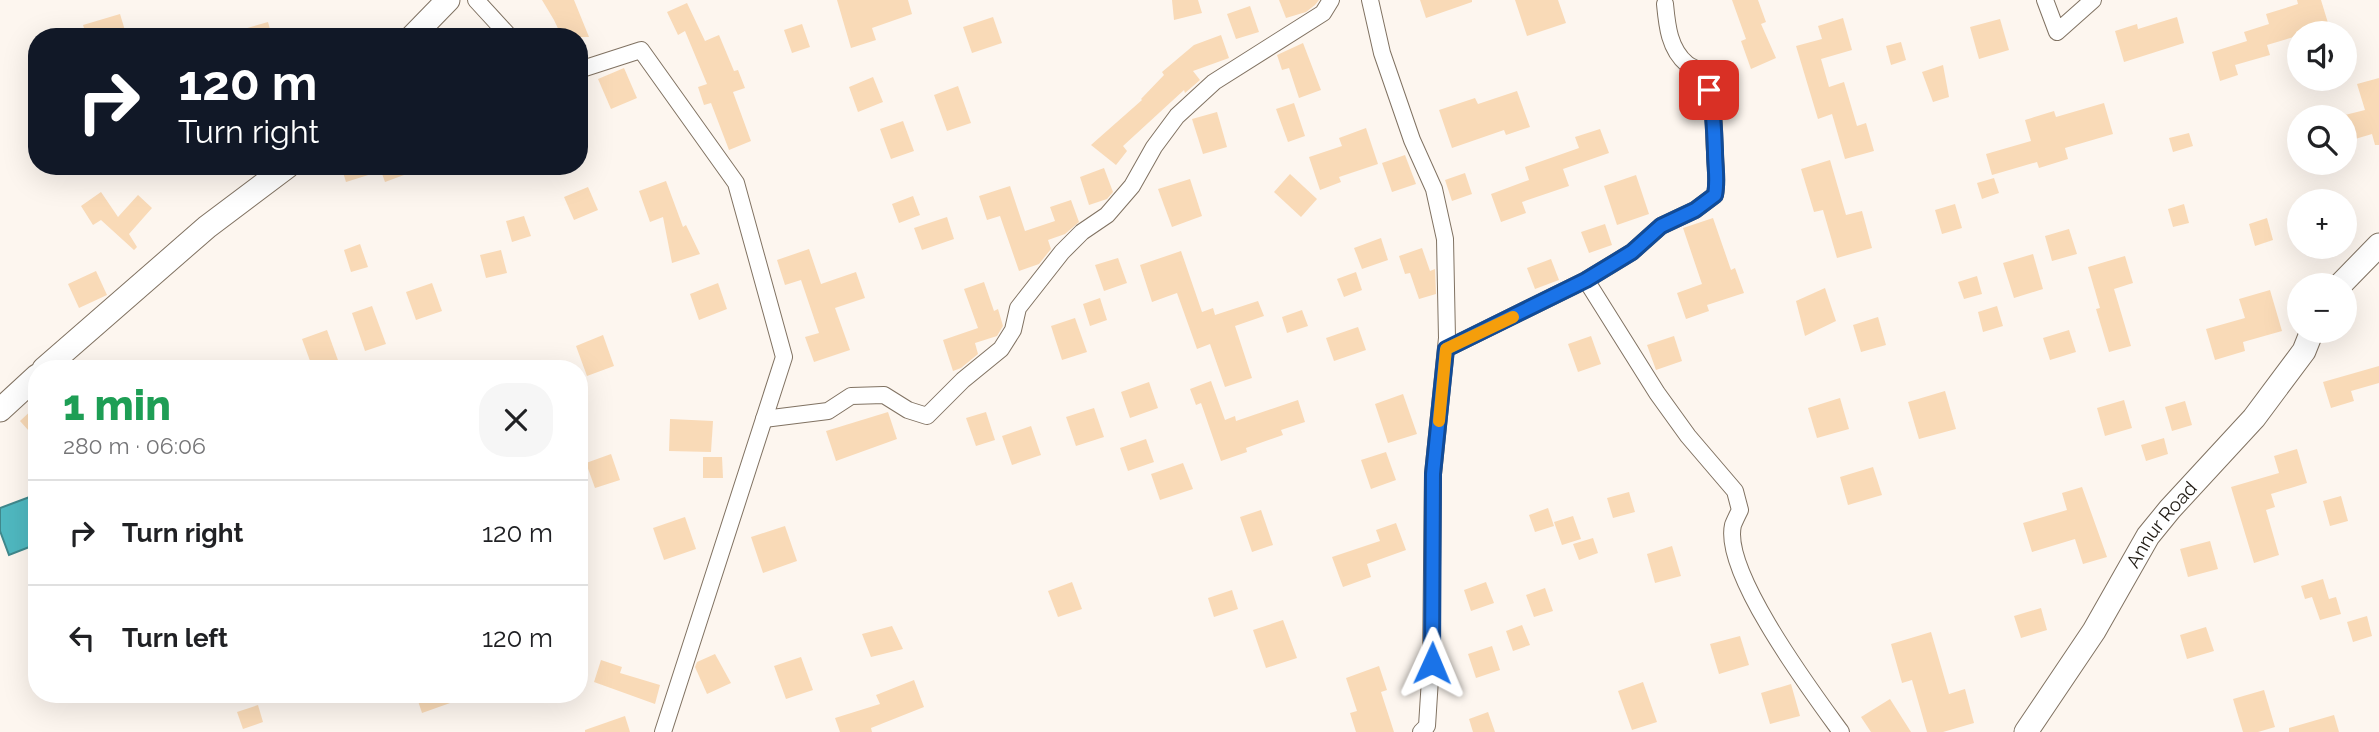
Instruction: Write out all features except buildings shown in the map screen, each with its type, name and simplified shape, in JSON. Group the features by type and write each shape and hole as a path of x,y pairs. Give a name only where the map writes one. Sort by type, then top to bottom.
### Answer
{"main road":[{"path":"421,28 448,0"},
{"path":"54,360 207,227 276,175"},
{"path":"2352,273 2379,245"},
{"name":"Annur Road","path":"2026,732 2094,631 2148,536 2254,418 2307,343"},
{"path":"0,410 28,384"}],"street":[{"path":"476,0 502,28"},
{"path":"764,418 828,411 851,396 884,395 908,410 927,416 962,380 1001,349 1013,330 1018,307 1062,252 1082,232 1107,215 1132,186 1154,147 1177,116 1214,82 1323,13 1331,0"},
{"path":"1370,0 1382,53 1412,140 1434,189 1445,239 1446,349 1433,474 1432,663 1427,726 1421,732"},
{"path":"2045,0 2057,32 2092,1"},
{"path":"1446,349 1586,280 1632,252 1661,226 1695,210 1715,195 1718,180 1714,111 1709,90 1698,69 1688,65 1677,52 1668,32 1665,4"},
{"path":"588,67 642,50 736,183 784,357 663,732"},
{"path":"1586,280 1657,393 1688,436 1735,491 1740,510 1733,526 1734,544 1757,607 1841,732"}],"water":[{"path":"28,498 28,548 9,555 0,531 0,508"}],"slow traffic":[{"path":"1439,421 1446,349 1513,317"}],"route":[{"path":"1432,663 1433,474 1446,349 1586,280 1632,252 1661,226 1695,210 1715,195 1718,180 1714,111 1709,90"}]}
